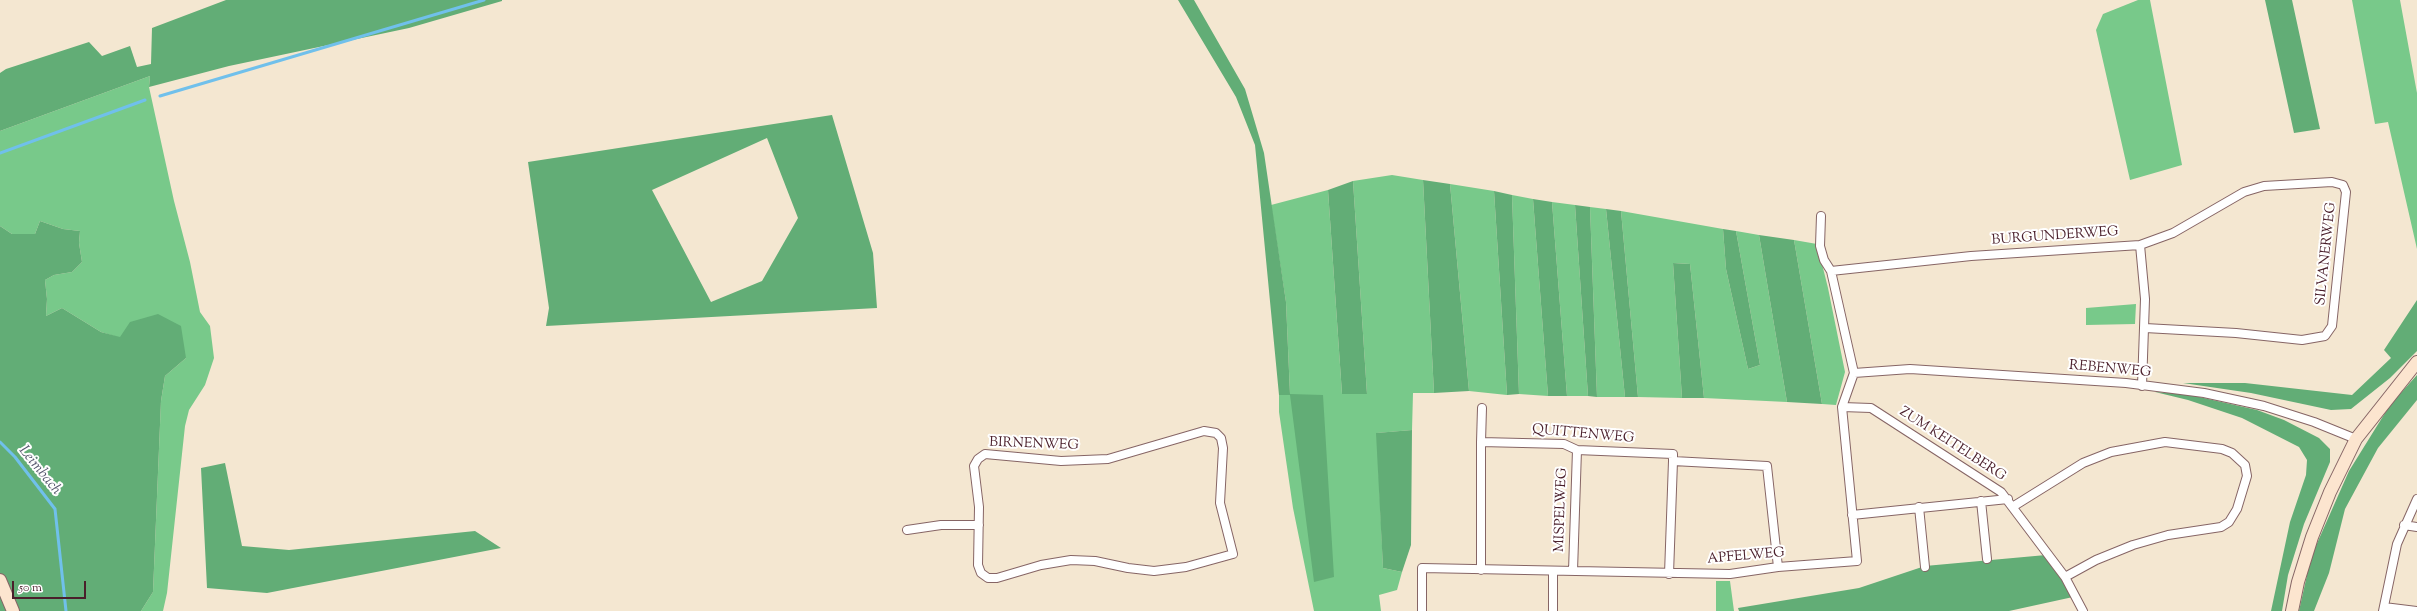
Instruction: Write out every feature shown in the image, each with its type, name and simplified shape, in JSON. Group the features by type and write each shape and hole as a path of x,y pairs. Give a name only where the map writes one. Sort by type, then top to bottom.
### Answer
{"main road":[{"path":"2292,611 2298,582 2312,537 2330,492 2356,439 2417,362"},
{"path":"0,580 13,611"}],"street":[{"name":"SILVANERWEG","path":"2140,245 2173,233 2244,192 2264,186 2332,182 2343,185 2346,192 2332,326 2325,336 2302,340 2145,328"},
{"path":"1820,216 1820,246 1831,271 1854,373"},
{"name":"BURGUNDERWEG","path":"1831,271 1972,256 2140,245 2146,299 2142,386"},
{"name":"REBENWEG","path":"1854,373 1910,369 2126,383 2204,393 2264,406 2314,422 2356,439"},
{"name":"APFELWEG","path":"1422,611 1422,568 1730,574 1778,567 1857,562 1842,406 1854,373"},
{"name":"ZUM KEITELBERG","path":"1842,406 1871,408 2002,492 2014,506 2065,577 2084,611"},
{"path":"1481,570 1482,408"},
{"name":"BIRNENWEG","path":"1204,431 1216,433 1221,438 1224,448 1220,503 1233,554 1186,567 1154,570 1128,568 1095,561 1071,560 1041,565 997,578 988,578 981,573 978,565 979,525 979,507 974,466 978,459 985,454 1061,461 1108,459 1204,431"},
{"name":"QUITTENWEG","path":"1481,442 1564,444 1577,450 1673,454 1673,461 1767,466 1778,567"},
{"path":"2014,506 2083,463 2111,452 2165,442 2222,450 2232,453 2245,465 2246,482 2237,509 2229,522 2221,527 2168,535 2133,545 2096,560 2065,577"},
{"name":"MISPELWEG","path":"1573,571 1577,450"},
{"path":"1669,574 1673,461"},
{"path":"1852,514 2008,499"},
{"path":"2417,499 2404,525 2392,563 2384,609 2417,610"},
{"path":"1981,501 1987,559"},
{"path":"1920,507 1925,567"},
{"path":"906,530 941,525 979,525"},
{"path":"2404,525 2417,527"},
{"path":"1553,571 1553,611"}],"green space":[{"path":"226,0 502,1 409,28 229,66 149,87 150,76 0,131 0,73 6,69 89,42 102,56 130,46 137,67 151,64 152,28"},
{"path":"1178,0 1194,0 1245,89 1264,153 1286,302 1290,394 1323,395 1334,577 1314,582 1290,395 1279,395 1255,145 1236,97"},
{"path":"2138,0 2150,0 2182,165 2130,180 2096,30 2103,14"},
{"path":"2265,0 2292,0 2320,129 2294,133"},
{"path":"2352,0 2400,0 2417,93 2417,249 2388,122 2375,124"},
{"path":"150,76 149,87 174,201 190,262 200,312 210,326 214,358 205,385 189,410 185,426 167,593 163,611 141,611 153,592 161,401 165,376 186,358 101,332 62,308 46,316 47,299 45,280 54,275 72,272 82,262 79,243 80,231 63,229 40,221 35,234 12,234 0,226 0,131"},
{"path":"832,115 873,253 877,308 546,326 549,308 528,162","holes":["767,138 798,218 762,281 711,302 652,190"]},
{"path":"1392,175 1423,180 1434,393 1413,393 1412,430 1377,433 1383,568 1402,572 1397,590 1379,595 1381,611 1314,611 1293,508 1279,412 1279,395 1290,394 1286,302 1271,205 1328,190 1342,394 1367,394 1353,181"},
{"path":"1423,180 1450,184 1469,391 1434,393"},
{"path":"1353,181 1367,394 1342,394 1328,190"},
{"path":"1450,184 1494,191 1507,395 1469,391"},
{"path":"1494,191 1512,195 1519,394 1507,395"},
{"path":"1512,195 1533,199 1548,396 1519,394"},
{"path":"1533,199 1552,202 1567,396 1548,396"},
{"path":"1552,202 1575,205 1588,396 1567,396"},
{"path":"1575,205 1590,207 1597,397 1588,396"},
{"path":"1590,207 1606,209 1625,397 1597,397"},
{"path":"1606,209 1621,211 1638,397 1625,397"},
{"path":"1621,211 1723,229 1726,269 1748,369 1760,365 1736,231 1759,235 1787,402 1704,398 1690,264 1673,263 1682,398 1638,397"},
{"path":"40,221 63,229 80,231 79,243 82,262 72,272 54,275 45,280 47,299 46,316 62,308 101,332 120,337 130,322 158,314 181,326 186,358 165,376 161,401 153,592 141,611 0,611 0,226 12,234 35,234"},
{"path":"1723,229 1736,231 1760,365 1748,369 1726,269"},
{"path":"1759,235 1794,240 1822,404 1787,402"},
{"path":"1794,240 1817,244 1828,288 1845,372 1836,405 1822,404"},
{"path":"1673,263 1690,264 1704,398 1682,398"},
{"path":"2417,300 2417,351 2390,378 2351,409 2331,410 2251,393 2183,383 2245,383 2352,395 2391,358 2384,350"},
{"path":"2136,304 2135,324 2086,325 2086,308"},
{"path":"2417,375 2417,400 2378,448 2345,509 2329,573 2314,611 2299,611 2311,557 2349,471 2390,405"},
{"path":"2155,392 2186,394 2257,410 2284,420 2319,438 2330,449 2330,462 2304,524 2288,575 2282,611 2271,611 2290,522 2306,475 2307,460 2299,447 2242,418 2188,400"},
{"path":"1412,430 1411,545 1402,572 1383,568 1376,433"},
{"path":"225,463 242,546 289,550 475,531 501,548 267,593 207,588 201,468"},
{"path":"2046,555 2073,597 2009,611 1739,611 1738,608 1859,588 1925,566"},
{"path":"1716,581 1730,581 1734,611 1716,611"}],"waterway":[{"path":"160,96 484,0"},
{"path":"0,153 145,100"},
{"name":"Leimbach","path":"0,442 15,457 55,509 66,611"}]}
